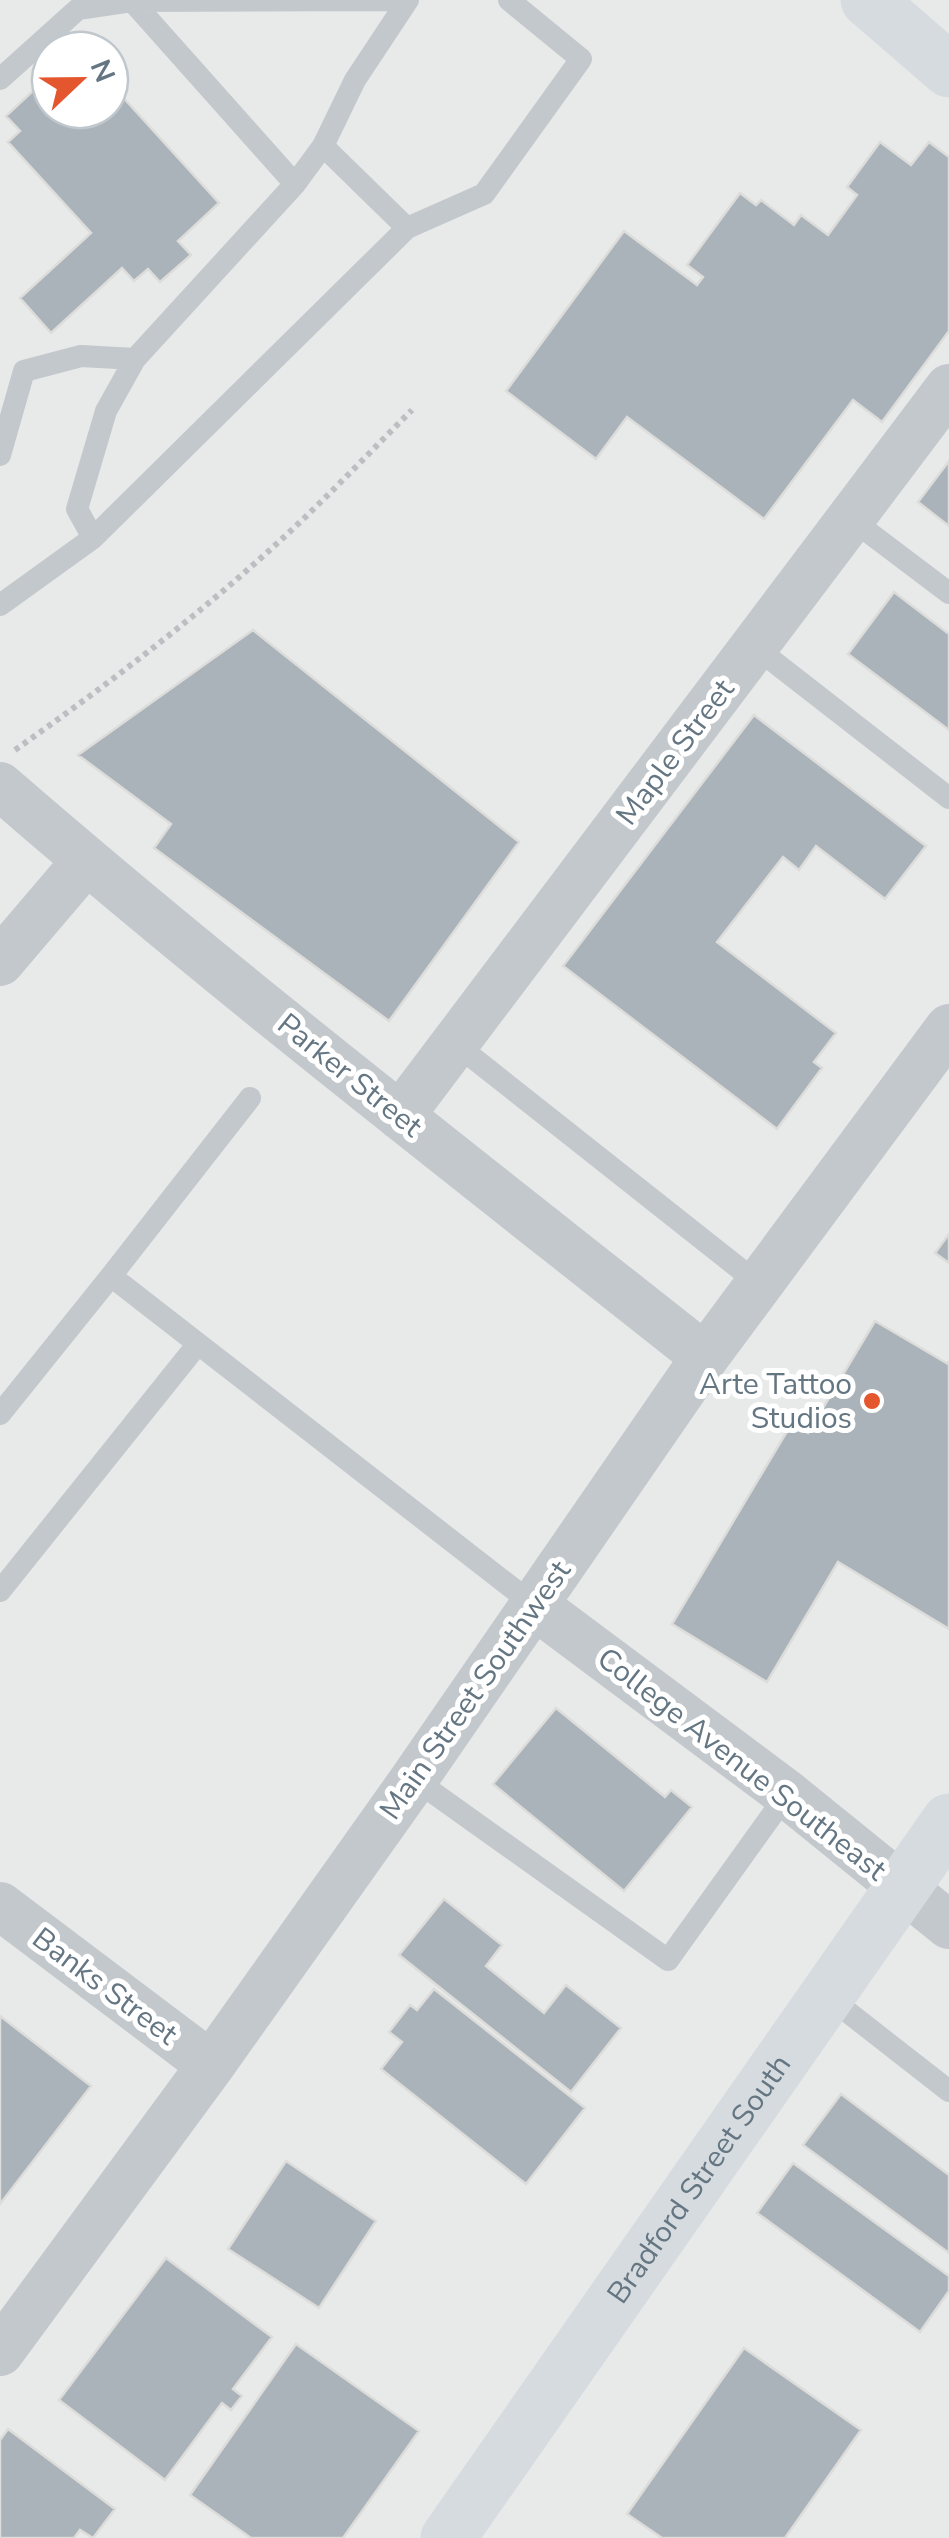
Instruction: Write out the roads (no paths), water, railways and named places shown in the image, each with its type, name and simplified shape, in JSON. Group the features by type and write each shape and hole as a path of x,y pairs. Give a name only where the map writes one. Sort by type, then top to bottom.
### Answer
{"street":[{"path":"868,0 949,70"},
{"name":"Maple Street","path":"400,1116 949,388"},
{"name":"Parker Street","path":"3,771 86,861 705,1357"},
{"path":"0,962 86,861"},
{"name":"Main Street Southwest","path":"0,2352 414,1779 705,1357 949,1028"},
{"name":"College Avenue Southeast","path":"534,1605 787,1794 949,1924"},
{"name":"Bradford Street South","path":"448,2538 949,1822"},
{"name":"Banks Street","path":"0,1906 210,2065"}],"lane":[{"path":"0,79 78,8 132,1 398,0"},
{"path":"93,538 77,509 106,411 134,359 295,184 323,146 356,80 408,0"},
{"path":"0,605 93,538 406,228 484,194 581,58 510,0"},
{"path":"132,1 295,184"},
{"path":"323,146 406,228"},
{"path":"0,455 24,371 81,356 134,359"},
{"path":"851,519 949,593"},
{"path":"755,647 949,798"},
{"path":"453,1042 759,1284"},
{"path":"3,1405 111,1276 250,1098"},
{"path":"111,1276 534,1605"},
{"path":"0,1591 197,1345"},
{"path":"414,1779 668,1960 787,1794"},
{"path":"826,1995 949,2091"}],"place":[{"name":"Arte Tattoo Studios","path":"872,1401"}]}
